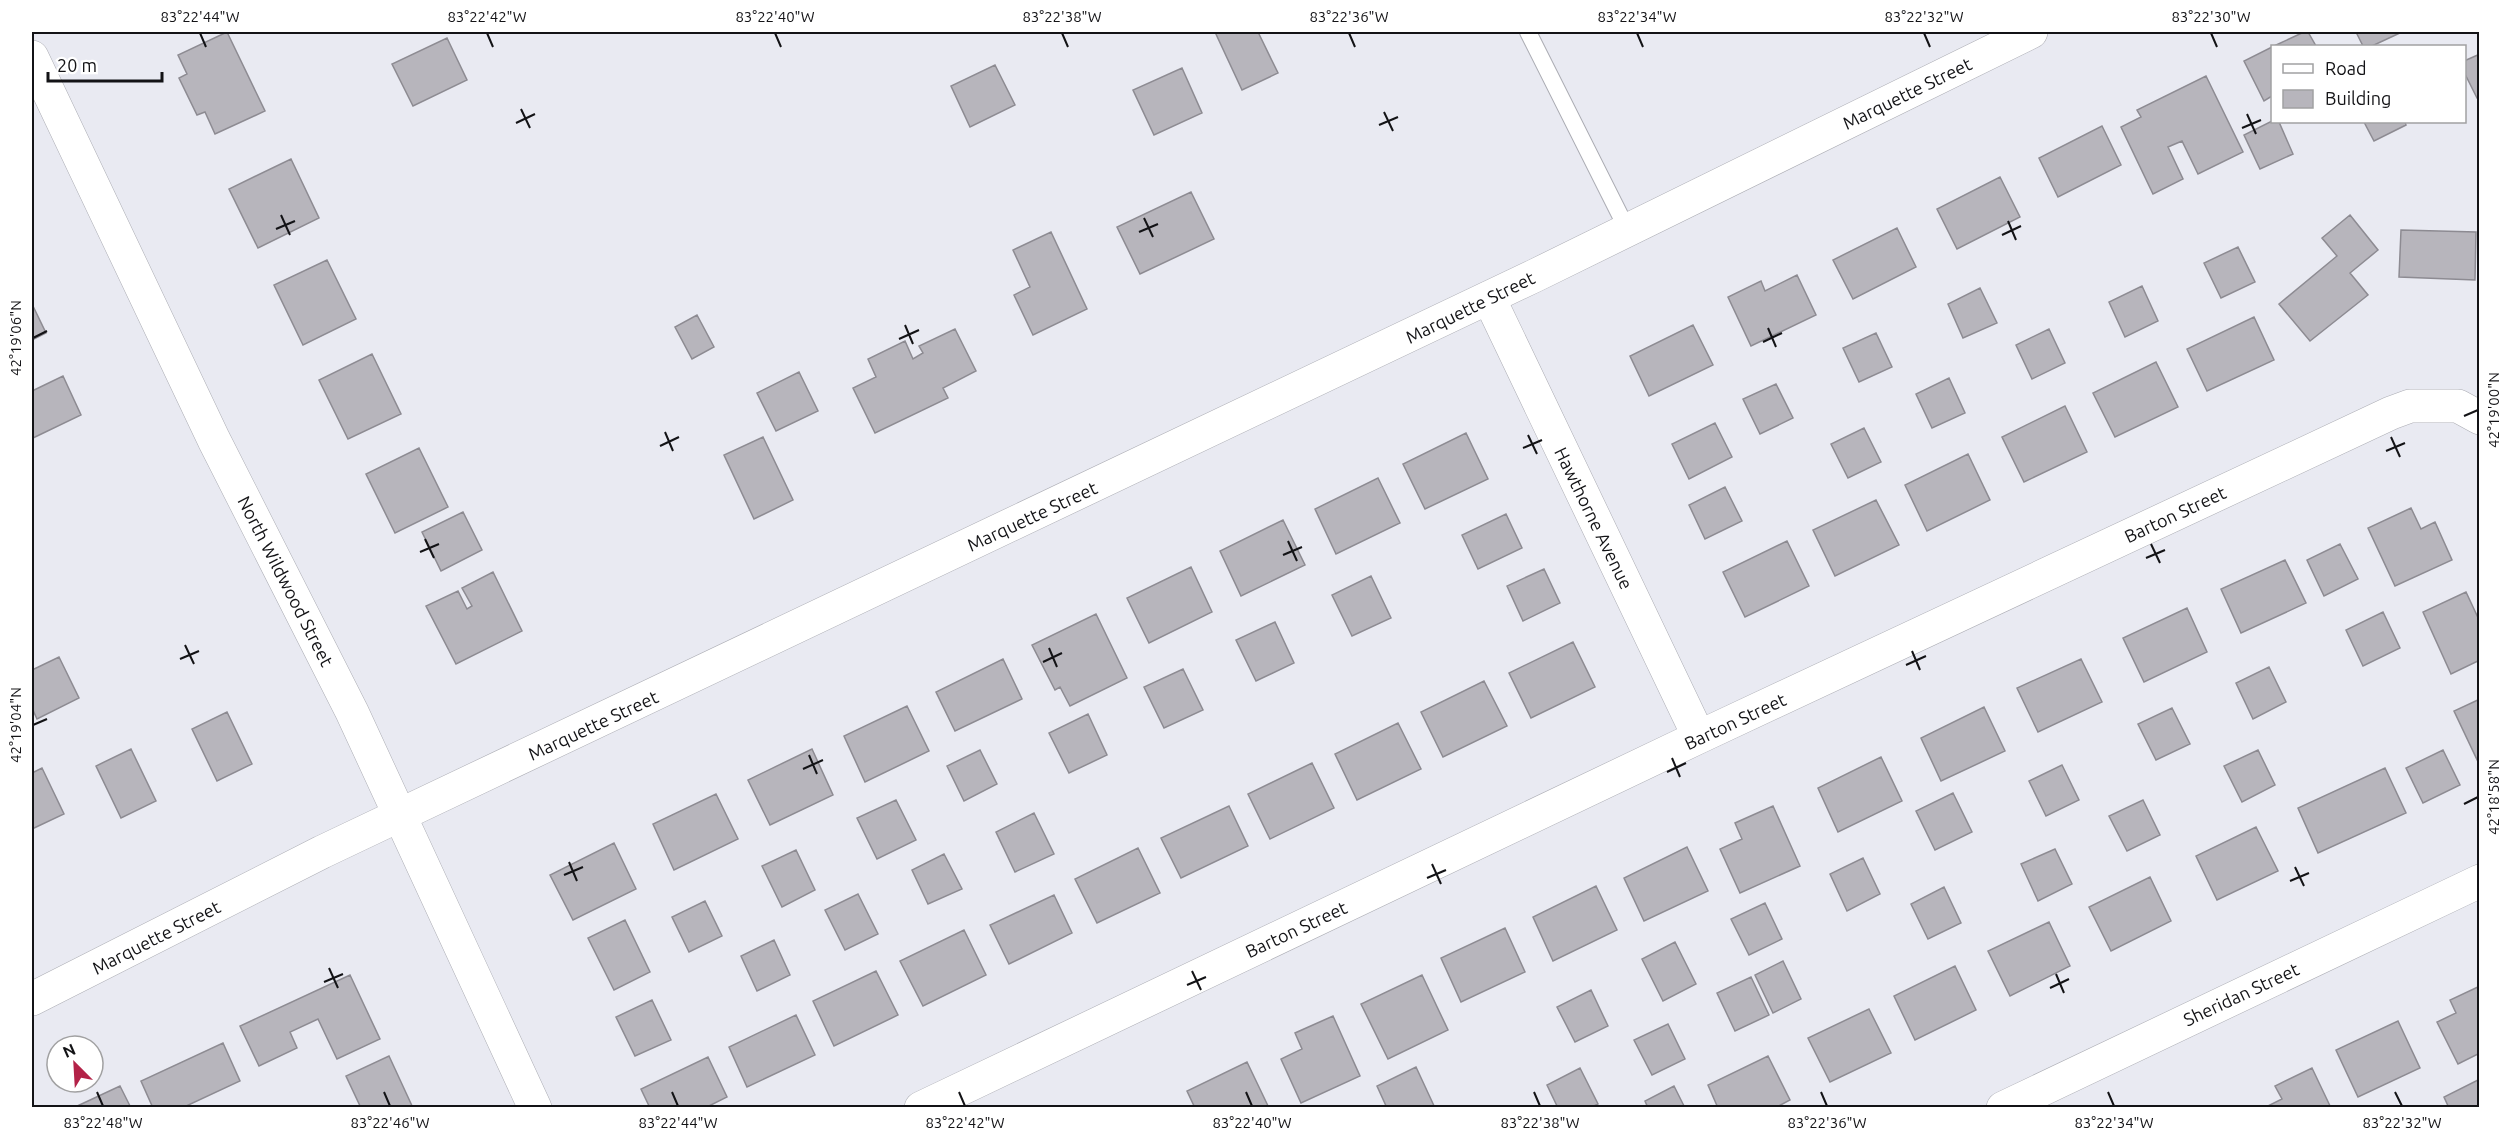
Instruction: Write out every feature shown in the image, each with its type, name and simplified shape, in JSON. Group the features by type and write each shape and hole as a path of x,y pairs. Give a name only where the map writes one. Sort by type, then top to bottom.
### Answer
{"street":[{"name":"Marquette Street","path":"32,999 322,852 1489,298 2031,32"},
{"name":"North Wildwood Street","path":"32,57 214,440 314,635 535,1107"},
{"name":"Hawthorne Avenue","path":"1489,298 1699,737"},
{"name":"Barton Street","path":"921,1107 1699,737 2391,412 2410,406 2469,412"},
{"name":"Sheridan Street","path":"2003,1107 2480,881"}],"lane":[{"path":"1528,32 1628,231"}],"building":[{"path":"227,32 265,111 215,134 205,112 197,115 179,78 187,74 178,55"},
{"path":"1215,32 1258,32 1278,73 1242,90"},
{"path":"2308,32 2315,45 2276,45"},
{"path":"2356,32 2402,32 2374,45 2362,45"},
{"path":"447,38 467,80 413,106 392,64"},
{"path":"2271,48 2271,97 2264,101 2244,61"},
{"path":"2480,54 2480,96 2477,98 2466,76 2466,60"},
{"path":"995,65 1015,105 970,127 951,86"},
{"path":"1182,68 1202,113 1154,135 1133,90"},
{"path":"2206,76 2243,152 2198,174 2182,141 2168,147 2183,179 2153,194 2121,127 2141,117 2137,110"},
{"path":"2271,122 2279,123 2293,154 2260,169 2244,135"},
{"path":"2365,123 2405,123 2406,125 2374,141"},
{"path":"2102,126 2121,165 2058,197 2039,158"},
{"path":"291,159 319,218 258,248 229,189"},
{"path":"2000,177 2020,217 1957,249 1937,209"},
{"path":"1191,192 1214,239 1140,274 1117,227"},
{"path":"2350,215 2378,250 2350,273 2368,295 2310,341 2279,304 2337,256 2322,238"},
{"path":"1897,228 1916,267 1853,299 1833,260"},
{"path":"2401,230 2476,232 2475,280 2399,277"},
{"path":"1051,232 1087,309 1033,335 1014,295 1030,287 1013,250"},
{"path":"2238,247 2255,282 2221,298 2204,263"},
{"path":"327,260 356,319 303,345 274,285"},
{"path":"1797,275 1816,315 1751,346 1728,297 1761,281 1765,291"},
{"path":"2142,286 2158,321 2125,337 2109,302"},
{"path":"1980,288 1997,323 1963,338 1948,304"},
{"path":"32,304 46,333 32,340"},
{"path":"697,315 714,347 692,359 675,327"},
{"path":"2254,317 2274,360 2207,391 2187,349"},
{"path":"1693,325 1713,365 1649,396 1630,356"},
{"path":"955,329 976,371 943,388 948,398 875,433 853,388 876,377 868,359 905,341 913,359 923,353 919,346"},
{"path":"2049,329 2065,363 2032,379 2016,345"},
{"path":"1876,333 1892,367 1859,382 1843,348"},
{"path":"372,354 401,414 348,439 319,380"},
{"path":"2156,362 2178,407 2115,437 2093,393"},
{"path":"799,372 818,411 776,431 757,393"},
{"path":"63,376 81,415 33,438 32,391"},
{"path":"1949,378 1965,413 1932,428 1916,394"},
{"path":"1776,384 1793,418 1760,434 1743,399"},
{"path":"2065,406 2087,452 2024,482 2002,437"},
{"path":"1715,423 1732,457 1689,479 1672,444"},
{"path":"1864,428 1881,462 1848,478 1831,444"},
{"path":"1466,433 1488,479 1425,509 1403,464"},
{"path":"763,437 793,500 754,519 724,455"},
{"path":"419,448 448,507 395,533 366,474"},
{"path":"1968,454 1990,500 1927,531 1905,485"},
{"path":"1378,478 1400,523 1336,554 1315,509"},
{"path":"1725,487 1742,521 1705,539 1689,505"},
{"path":"1876,500 1899,545 1835,576 1813,530"},
{"path":"2411,508 2421,529 2435,522 2452,560 2395,586 2368,528"},
{"path":"463,512 482,550 441,571 422,532"},
{"path":"1506,514 1522,548 1478,569 1462,535"},
{"path":"1283,520 1305,565 1241,596 1220,551"},
{"path":"1787,541 1809,586 1745,617 1723,572"},
{"path":"2340,544 2358,579 2324,596 2307,560"},
{"path":"2285,560 2306,603 2241,633 2221,589"},
{"path":"1191,567 1212,612 1149,643 1127,598"},
{"path":"1544,569 1560,603 1523,621 1507,586"},
{"path":"493,572 522,631 456,664 426,606 458,591 467,609 472,606 462,588"},
{"path":"1371,576 1391,618 1352,636 1332,595"},
{"path":"2466,592 2480,622 2480,660 2451,674 2423,612"},
{"path":"2187,608 2207,652 2144,682 2123,638"},
{"path":"2383,612 2400,648 2363,666 2346,630"},
{"path":"1096,614 1127,678 1070,706 1060,687 1055,690 1032,645"},
{"path":"1275,622 1294,663 1256,681 1236,640"},
{"path":"1573,642 1595,687 1531,718 1509,673"},
{"path":"59,657 79,698 37,719 32,708 32,670"},
{"path":"1003,659 1022,699 955,731 936,692"},
{"path":"2081,659 2102,702 2038,732 2017,688"},
{"path":"2269,667 2286,702 2253,719 2236,683"},
{"path":"1183,669 1203,710 1164,728 1144,687"},
{"path":"1484,681 1507,726 1443,757 1421,712"},
{"path":"2480,699 2480,766 2454,711"},
{"path":"907,706 929,751 865,782 844,736"},
{"path":"1984,707 2005,751 1941,781 1921,738"},
{"path":"2172,708 2190,744 2156,760 2138,724"},
{"path":"227,712 252,764 217,781 192,729"},
{"path":"1088,714 1107,755 1069,773 1049,733"},
{"path":"1398,723 1421,769 1357,800 1335,754"},
{"path":"131,749 156,801 121,818 96,766"},
{"path":"812,749 833,795 770,825 748,780"},
{"path":"980,750 997,784 964,801 947,766"},
{"path":"2258,750 2275,785 2242,802 2224,766"},
{"path":"2443,750 2460,785 2423,803 2406,768"},
{"path":"1881,757 1902,801 1838,832 1818,788"},
{"path":"1312,763 1334,808 1270,839 1248,794"},
{"path":"2062,765 2079,800 2046,816 2029,781"},
{"path":"42,768 64,814 32,829 32,773"},
{"path":"2385,768 2406,813 2318,853 2298,808"},
{"path":"1953,793 1972,832 1935,850 1916,811"},
{"path":"716,794 738,839 674,870 653,824"},
{"path":"896,800 916,840 877,859 857,818"},
{"path":"2143,800 2160,835 2127,851 2109,816"},
{"path":"1229,806 1248,846 1181,878 1161,838"},
{"path":"1773,806 1800,866 1740,893 1720,849 1742,839 1735,823"},
{"path":"1034,813 1054,854 1015,872 996,832"},
{"path":"2256,827 2278,871 2217,900 2196,856"},
{"path":"614,843 636,889 573,920 550,875"},
{"path":"1687,847 1708,891 1644,921 1624,878"},
{"path":"1138,848 1160,893 1097,923 1075,879"},
{"path":"2055,849 2072,884 2038,901 2021,864"},
{"path":"796,850 815,890 782,907 762,866"},
{"path":"944,854 962,889 928,904 912,870"},
{"path":"1863,858 1880,894 1847,911 1830,874"},
{"path":"2150,877 2171,921 2111,951 2089,907"},
{"path":"1596,886 1617,930 1553,961 1533,917"},
{"path":"1944,887 1961,923 1928,939 1911,904"},
{"path":"858,894 878,934 845,950 825,910"},
{"path":"1054,895 1072,933 1009,964 990,925"},
{"path":"705,901 722,936 689,952 672,917"},
{"path":"1765,903 1782,939 1749,955 1731,919"},
{"path":"625,920 650,972 614,990 588,938"},
{"path":"2049,922 2070,966 2010,996 1988,951"},
{"path":"1505,928 1525,972 1461,1002 1441,958"},
{"path":"964,930 986,975 923,1006 900,961"},
{"path":"774,940 790,975 757,991 741,956"},
{"path":"1675,942 1696,984 1663,1001 1642,959"},
{"path":"1783,961 1801,999 1773,1013 1755,975"},
{"path":"1955,966 1976,1010 1915,1040 1894,996"},
{"path":"876,971 898,1015 834,1046 813,1001"},
{"path":"350,975 380,1039 337,1059 318,1019 290,1032 297,1048 259,1066 240,1026"},
{"path":"1422,975 1448,1030 1388,1059 1361,1004"},
{"path":"1751,977 1769,1015 1735,1031 1717,993"},
{"path":"2480,986 2480,1053 2458,1064 2437,1022 2456,1013 2450,1000"},
{"path":"1591,990 1608,1026 1575,1042 1557,1007"},
{"path":"652,1000 671,1040 635,1056 616,1017"},
{"path":"1869,1009 1891,1053 1830,1082 1808,1038"},
{"path":"796,1015 815,1055 747,1087 729,1047"},
{"path":"1333,1016 1360,1076 1301,1103 1281,1059 1302,1049 1295,1033"},
{"path":"2398,1021 2420,1068 2358,1097 2336,1050"},
{"path":"1668,1024 1685,1059 1652,1075 1634,1040"},
{"path":"223,1043 240,1081 182,1108 153,1108 141,1081"},
{"path":"389,1056 413,1108 361,1108 346,1076"},
{"path":"1768,1056 1790,1100 1775,1108 1718,1108 1708,1085"},
{"path":"708,1057 727,1097 705,1108 650,1108 641,1089"},
{"path":"1247,1062 1269,1108 1195,1108 1187,1091"},
{"path":"1416,1067 1435,1108 1387,1108 1377,1086"},
{"path":"1580,1068 1598,1104 1590,1108 1558,1108 1547,1085"},
{"path":"2312,1068 2331,1108 2264,1108 2282,1099 2275,1086"},
{"path":"2480,1079 2480,1108 2449,1108 2444,1097"},
{"path":"120,1086 131,1108 73,1108 105,1094"},
{"path":"1674,1086 1685,1108 1648,1108 1645,1101"}]}
